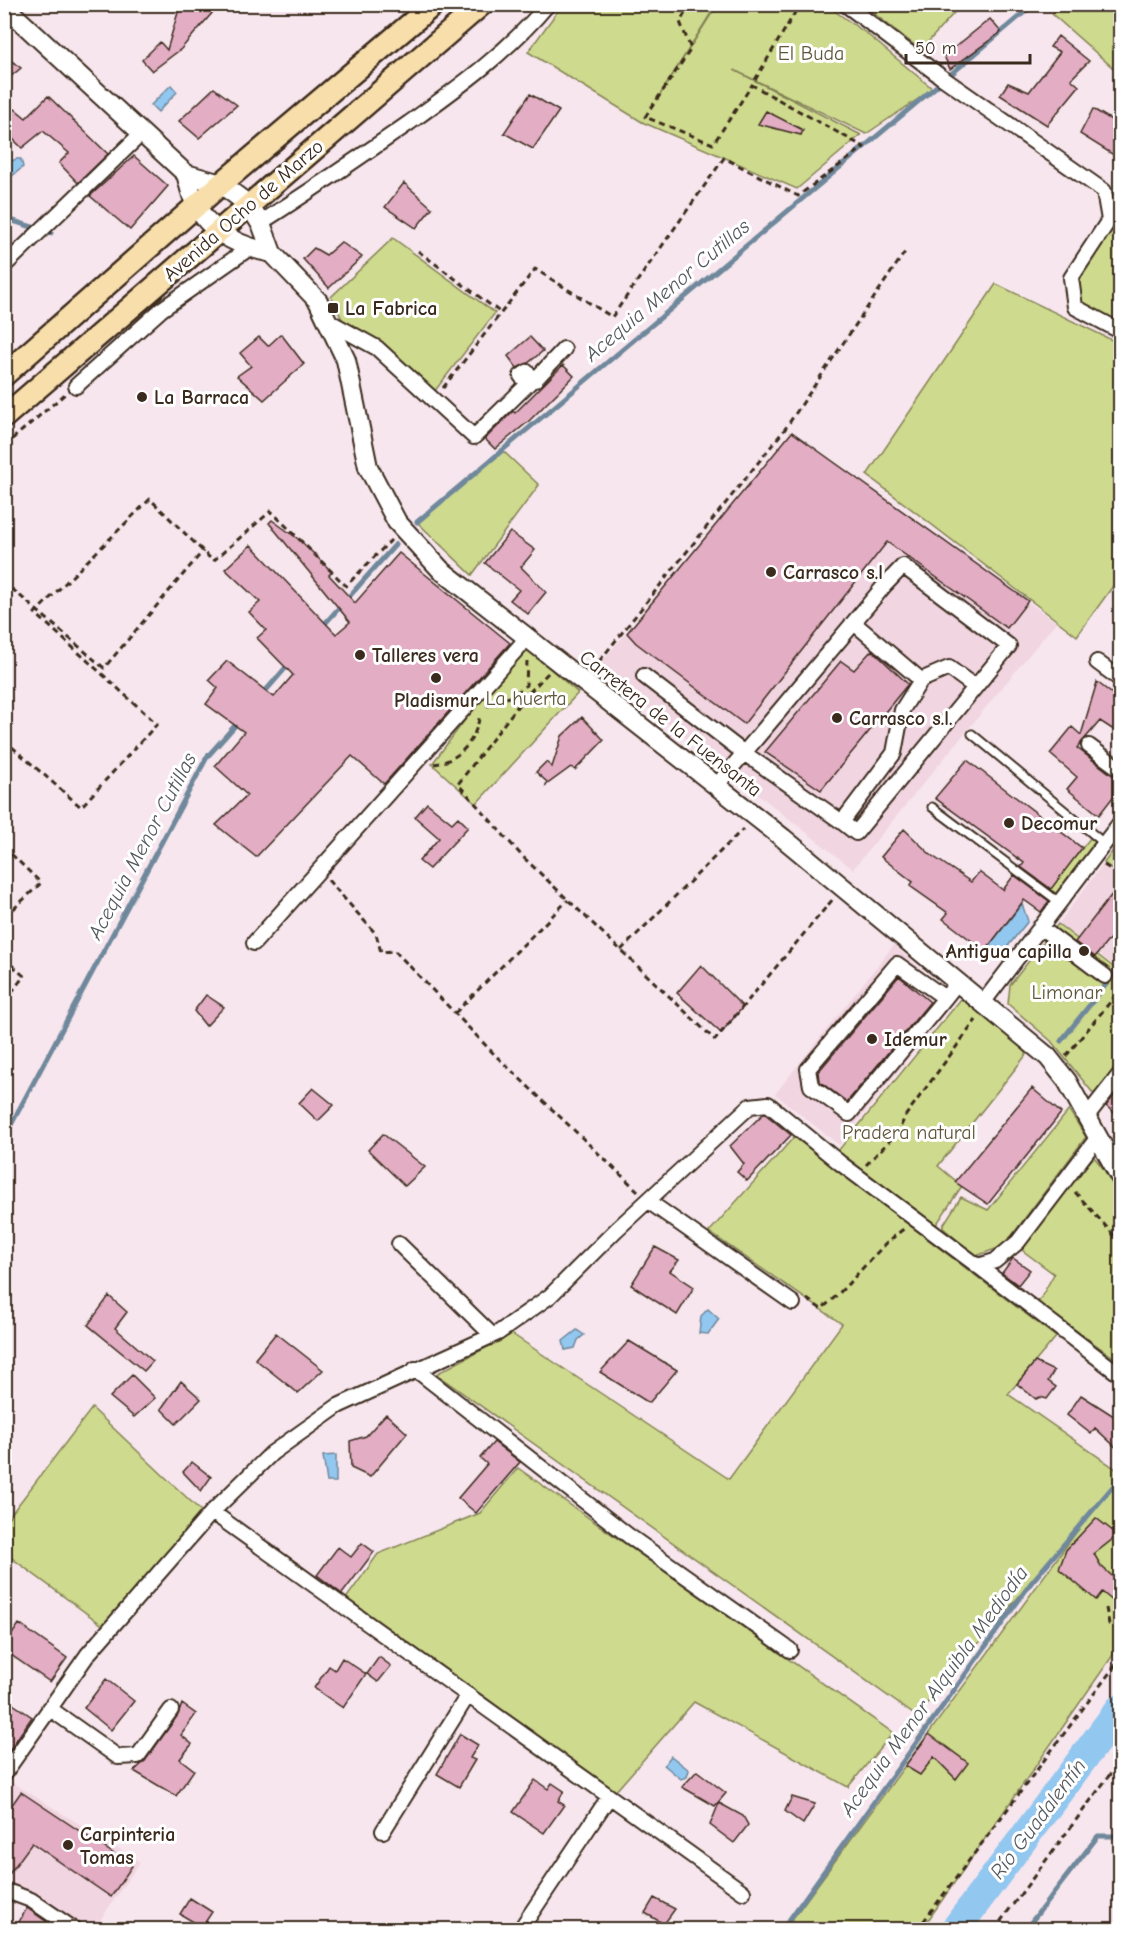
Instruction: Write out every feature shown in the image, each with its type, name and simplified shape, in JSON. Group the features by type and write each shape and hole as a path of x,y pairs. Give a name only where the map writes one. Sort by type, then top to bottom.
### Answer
{"main road":[{"name":"Avenida Ocho de Marzo","path":"4,375 221,184 434,4"},
{"name":"Avenida Ocho de Marzo","path":"4,417 218,232 254,214 482,4"},
{"path":"4,6 186,174 221,184 254,214 272,253"},
{"path":"186,174 196,206 218,232 248,249 272,253"},
{"name":"Carretera de la Fuensanta","path":"272,253 318,301 346,360 368,466 403,528 441,570 842,888 951,991 985,1006 1048,1058 1087,1116 1120,1174"}],"street":[{"path":"254,214 328,180 468,80 522,35 548,4"},
{"path":"845,4 940,76 1104,190 1109,220 1071,278 1075,307 1120,331"},
{"path":"4,266 142,133"},
{"path":"76,386 162,309 248,249"},
{"path":"328,321 377,348 474,437 529,383 521,376 527,372 535,380 564,349"},
{"path":"644,676 744,753 856,833 1009,646 903,566 744,753 716,786"},
{"path":"744,753 854,623 921,680"},
{"path":"254,943 527,638"},
{"path":"1097,662 1120,679"},
{"path":"842,822 894,753 902,710 921,680 949,668 975,687"},
{"path":"1089,746 1120,769"},
{"path":"985,1006 1040,927 1120,824"},
{"path":"1040,927 1105,976"},
{"path":"897,964 951,991 849,1114 811,1086 808,1069 897,964"},
{"path":"1087,1116 1120,1074"},
{"path":"4,1774 48,1708 88,1654 212,1512 272,1452 338,1406 492,1335 550,1296 750,1106 768,1104 853,1173 1115,1371"},
{"path":"978,1266 995,1261 1018,1242 1098,1137"},
{"path":"648,1201 794,1303"},
{"path":"399,1244 492,1335"},
{"path":"415,1369 629,1536 790,1650"},
{"path":"212,1512 743,1892"},
{"path":"383,1831 468,1695"},
{"path":"48,1708 118,1757 138,1756 171,1710"},
{"path":"520,1929 609,1797"},
{"path":"4,1890 32,1900 75,1929"}],"lane":[{"path":"972,734 1105,844"},
{"path":"932,807 1059,902"}],"path":[{"path":"690,4 680,22 691,49 645,117 713,144 752,85 800,4"},
{"path":"433,401 535,269 612,317 724,158 798,196 864,147 752,85"},
{"path":"582,682 785,429 907,249"},
{"path":"418,251 501,313"},
{"path":"4,446 76,386"},
{"path":"4,740 81,807 158,724 35,613 150,499 213,561 271,511 346,586 403,528"},
{"path":"4,582 104,668 203,551"},
{"path":"432,764 448,762 470,743 478,727 480,710 514,695 526,685 527,638"},
{"path":"556,661 523,699 458,784 522,856 715,1040 842,888"},
{"path":"621,950 755,817"},
{"path":"4,847 41,883 4,918"},
{"path":"320,870 376,934 381,952 395,951 455,1013 648,1201"},
{"path":"455,1013 568,900"},
{"path":"4,958 24,976 4,1002"},
{"path":"1056,1068 1120,990"},
{"path":"853,1173 871,1162 898,1132 906,1115 985,1006"},
{"path":"1065,1180 1120,1242"},
{"path":"794,1303 796,1292 821,1309 836,1297 891,1238 916,1220"},
{"path":"1106,1608 1109,1624 1120,1623"},
{"path":"916,1929 1120,1659"},
{"path":"994,1929 1120,1761"}],"shaded area":[{"path":"792,432 1056,622 853,869 597,668"},
{"path":"1104,863 1120,875 1120,959 1115,966 1058,924"},
{"path":"894,945 955,1000 839,1145 775,1094"},
{"path":"10,1781 140,1862 94,1929 82,1929 5,1881 4,1791"}],"green space":[{"name":"El Buda","path":"562,5 716,5 660,95 717,5 826,5 867,34 933,89 866,134 734,70 861,135 797,189 642,122 528,52"},
{"path":"863,5 961,5 921,50"},
{"path":"1062,5 1120,5 1120,74 1052,14"},
{"path":"1120,209 1120,324 1075,307 1077,269"},
{"path":"393,238 495,313 434,392 343,321 331,297"},
{"path":"996,284 1120,344 1120,589 1113,586 1077,636 867,475"},
{"path":"502,450 539,485 472,575 417,522"},
{"name":"La huerta","path":"522,644 578,693 476,804 432,764"},
{"path":"1091,837 1096,841 1050,901 1044,896"},
{"path":"1120,841 1120,875 1104,863"},
{"name":"Limonar","path":"1058,924 1117,970 1120,965 1120,1068 1097,1098 1051,1041 1008,1004 1010,985"},
{"name":"Pradera natural","path":"961,999 1009,1033 1027,1054 938,1166 962,1186 936,1225 838,1151"},
{"path":"1069,1110 1086,1137 1004,1246 976,1256 942,1227 961,1197 988,1210"},
{"path":"794,1137 1056,1337 1008,1394 1120,1472 1120,1478 1112,1487 1120,1480 1120,1645 922,1929 785,1929 1089,1515 916,1716 436,1374 512,1334 729,1479 842,1324 709,1232"},
{"path":"1094,1157 1120,1189 1120,1362 1038,1303 1054,1274 1015,1245"},
{"path":"92,1408 201,1511 105,1627 5,1553 5,1522"},
{"path":"518,1468 893,1733 848,1787 694,1702 615,1792 345,1600 378,1554 480,1513"}],"water":[{"path":"171,85 177,92 158,112 151,105"},
{"path":"21,159 23,167 11,177 5,171 5,164"},
{"path":"1022,904 1028,921 1000,956 985,951"},
{"path":"708,1309 719,1319 708,1334 699,1333 701,1316"},
{"path":"577,1330 584,1335 578,1340 575,1348 565,1350 563,1341"},
{"path":"336,1455 336,1482 327,1482 323,1456"},
{"path":"671,1756 689,1770 687,1777 681,1779 664,1765"}],"building":[{"path":"184,4 203,4 213,12 181,49 152,71 142,60 160,42 167,50 179,9"},
{"path":"990,19 1001,32 950,69 944,56"},
{"path":"1058,36 1089,61 1071,79 1079,86 1047,125 1000,95 1008,83 1029,92 1060,52 1050,47"},
{"path":"4,55 21,68 4,82"},
{"path":"214,88 237,105 199,138 179,121"},
{"path":"530,94 559,111 533,149 504,133"},
{"path":"48,96 108,154 78,183 59,163 69,153 43,131 22,148 4,130 4,119 15,109 26,118"},
{"path":"1093,109 1120,125 1120,159 1080,134"},
{"path":"766,111 803,130 801,135 758,124"},
{"path":"134,156 168,186 130,230 90,196"},
{"path":"404,183 432,208 416,228 385,207"},
{"path":"341,242 362,257 329,288 303,259 314,248 326,255"},
{"path":"281,334 304,364 264,400 237,376 251,366 240,353 259,337 268,346"},
{"path":"530,337 543,351 528,363 517,368 508,356"},
{"path":"563,365 574,376 529,421 495,449 485,439"},
{"name":"Carrasco s.l","path":"792,432 1028,601 1007,628 887,542 744,724 636,643 627,633"},
{"path":"272,520 301,541 332,572 329,575 355,603 399,553 510,643 384,784 352,756 256,857 216,825 247,795 215,766 244,732 206,704 218,688 209,680 227,661 274,697 293,675 257,638 266,630 249,612 260,602 225,569 251,545 336,634 350,622 269,523"},
{"path":"510,532 535,550 521,567 546,592 528,614 510,600 519,590 485,563"},
{"name":"Carrasco s.l.","path":"872,650 908,684 821,790 765,752 841,661 854,670"},
{"path":"1097,682 1120,700 1120,734 1100,721 1077,748 1120,781 1120,788 1099,815 1067,789 1077,777 1050,754 1072,727 1081,735"},
{"path":"582,717 604,740 575,770 571,767 546,785 547,782 536,772 546,762 552,767 562,736"},
{"name":"Decomur","path":"967,760 1082,848 1051,889 1021,867 1024,863 935,798"},
{"path":"427,803 452,823 458,817 468,827 429,869 419,861 439,838 415,817"},
{"path":"904,829 931,855 971,882 979,872 1003,890 1014,875 1049,901 1041,912 1024,900 985,951 943,919 948,913 910,886 913,882 881,857"},
{"path":"1120,884 1120,926 1095,957 1075,942"},
{"path":"701,965 743,1007 721,1033 677,993"},
{"name":"Idemur","path":"899,976 930,1002 847,1102 819,1081 818,1072"},
{"path":"206,995 224,1007 206,1026 194,1011"},
{"path":"313,1088 334,1105 318,1121 299,1103"},
{"path":"1032,1088 1061,1113 988,1204 955,1182"},
{"path":"1120,1088 1120,1118 1106,1106"},
{"path":"764,1113 791,1135 747,1181 737,1172 744,1164 730,1146"},
{"path":"383,1134 425,1167 405,1186 368,1150"},
{"path":"655,1247 679,1260 670,1271 694,1287 677,1315 631,1285"},
{"path":"1013,1258 1030,1270 1018,1285 1002,1273"},
{"path":"109,1296 127,1312 115,1328 153,1361 144,1371 88,1325"},
{"path":"276,1333 323,1370 298,1393 255,1359"},
{"path":"629,1341 677,1370 649,1403 600,1372"},
{"path":"1035,1362 1054,1371 1048,1381 1056,1387 1047,1399 1040,1397 1036,1399 1017,1384"},
{"path":"132,1375 155,1398 134,1417 110,1397"},
{"path":"181,1381 201,1399 176,1424 161,1409"},
{"path":"1081,1395 1120,1420 1120,1451 1095,1428 1091,1434 1067,1415"},
{"path":"386,1414 407,1433 370,1477 351,1468 350,1441 366,1436"},
{"path":"494,1442 520,1462 476,1513 458,1498 487,1464 480,1458"},
{"path":"192,1462 211,1477 201,1491 183,1472"},
{"path":"1096,1518 1118,1535 1094,1554 1101,1566 1120,1583 1120,1607 1102,1592 1096,1600 1059,1569 1066,1550"},
{"path":"362,1543 374,1552 342,1594 317,1575 338,1547 351,1557"},
{"path":"19,1624 67,1658 50,1682 4,1650 4,1646"},
{"path":"379,1657 391,1666 378,1682 367,1674"},
{"path":"342,1658 366,1674 343,1708 314,1688 329,1666 335,1670"},
{"path":"106,1679 134,1701 111,1730 84,1708"},
{"path":"4,1698 32,1717 4,1758"},
{"path":"182,1704 196,1714 181,1735 192,1744 180,1759 194,1770 176,1796 134,1771 145,1761 178,1715"},
{"path":"460,1734 478,1745 470,1758 475,1760 459,1787 437,1774"},
{"path":"929,1734 968,1763 956,1779 934,1757 920,1775 905,1766"},
{"path":"697,1771 726,1793 715,1806 682,1787"},
{"path":"535,1780 548,1789 552,1783 564,1791 558,1801 564,1805 544,1833 513,1812"},
{"name":"Carpinteria Tomas","path":"21,1792 132,1866 111,1897 32,1843 4,1881 4,1816"},
{"path":"792,1797 815,1804 803,1824 785,1811"},
{"path":"719,1803 743,1816 748,1825 734,1843 710,1825"},
{"path":"190,1898 212,1912 202,1927 180,1914"},
{"path":"654,1898 675,1909 664,1924 645,1913"},
{"path":"27,1908 47,1922 44,1929 15,1929"}],"waterway":[{"name":"Acequia Menor Cutillas","path":"950,75 1034,4"},
{"name":"Acequia Menor Cutillas","path":"417,522 939,84"},
{"path":"4,218 51,233"},
{"name":"Acequia Menor Cutillas","path":"321,628 396,544"},
{"name":"Acequia Menor Cutillas","path":"262,695 289,664"},
{"name":"Acequia Menor Cutillas","path":"4,1138 207,757 240,720"},
{"path":"1112,976 1120,965"},
{"path":"1061,1041 1108,982"},
{"name":"Acequia Menor Alquibla Mediodía","path":"782,1930 1031,1583 1120,1478"},
{"name":"Río Guadalentín","path":"955,1930 1120,1709"},
{"path":"1025,1930 1098,1836 1120,1836"}],"place":[{"name":"La Fabrica","path":"333,308"},
{"name":"La Barraca","path":"142,397"},
{"name":"Carrasco s.l","path":"771,572"},
{"name":"Talleres vera","path":"360,655"},
{"name":"Pladismur","path":"436,678"},
{"name":"Carrasco s.l.","path":"837,718"},
{"name":"Decomur","path":"1009,823"},
{"name":"Antigua capilla","path":"1084,951"},
{"name":"Idemur","path":"872,1039"},
{"name":"Carpinteria Tomas","path":"68,1845"}]}
